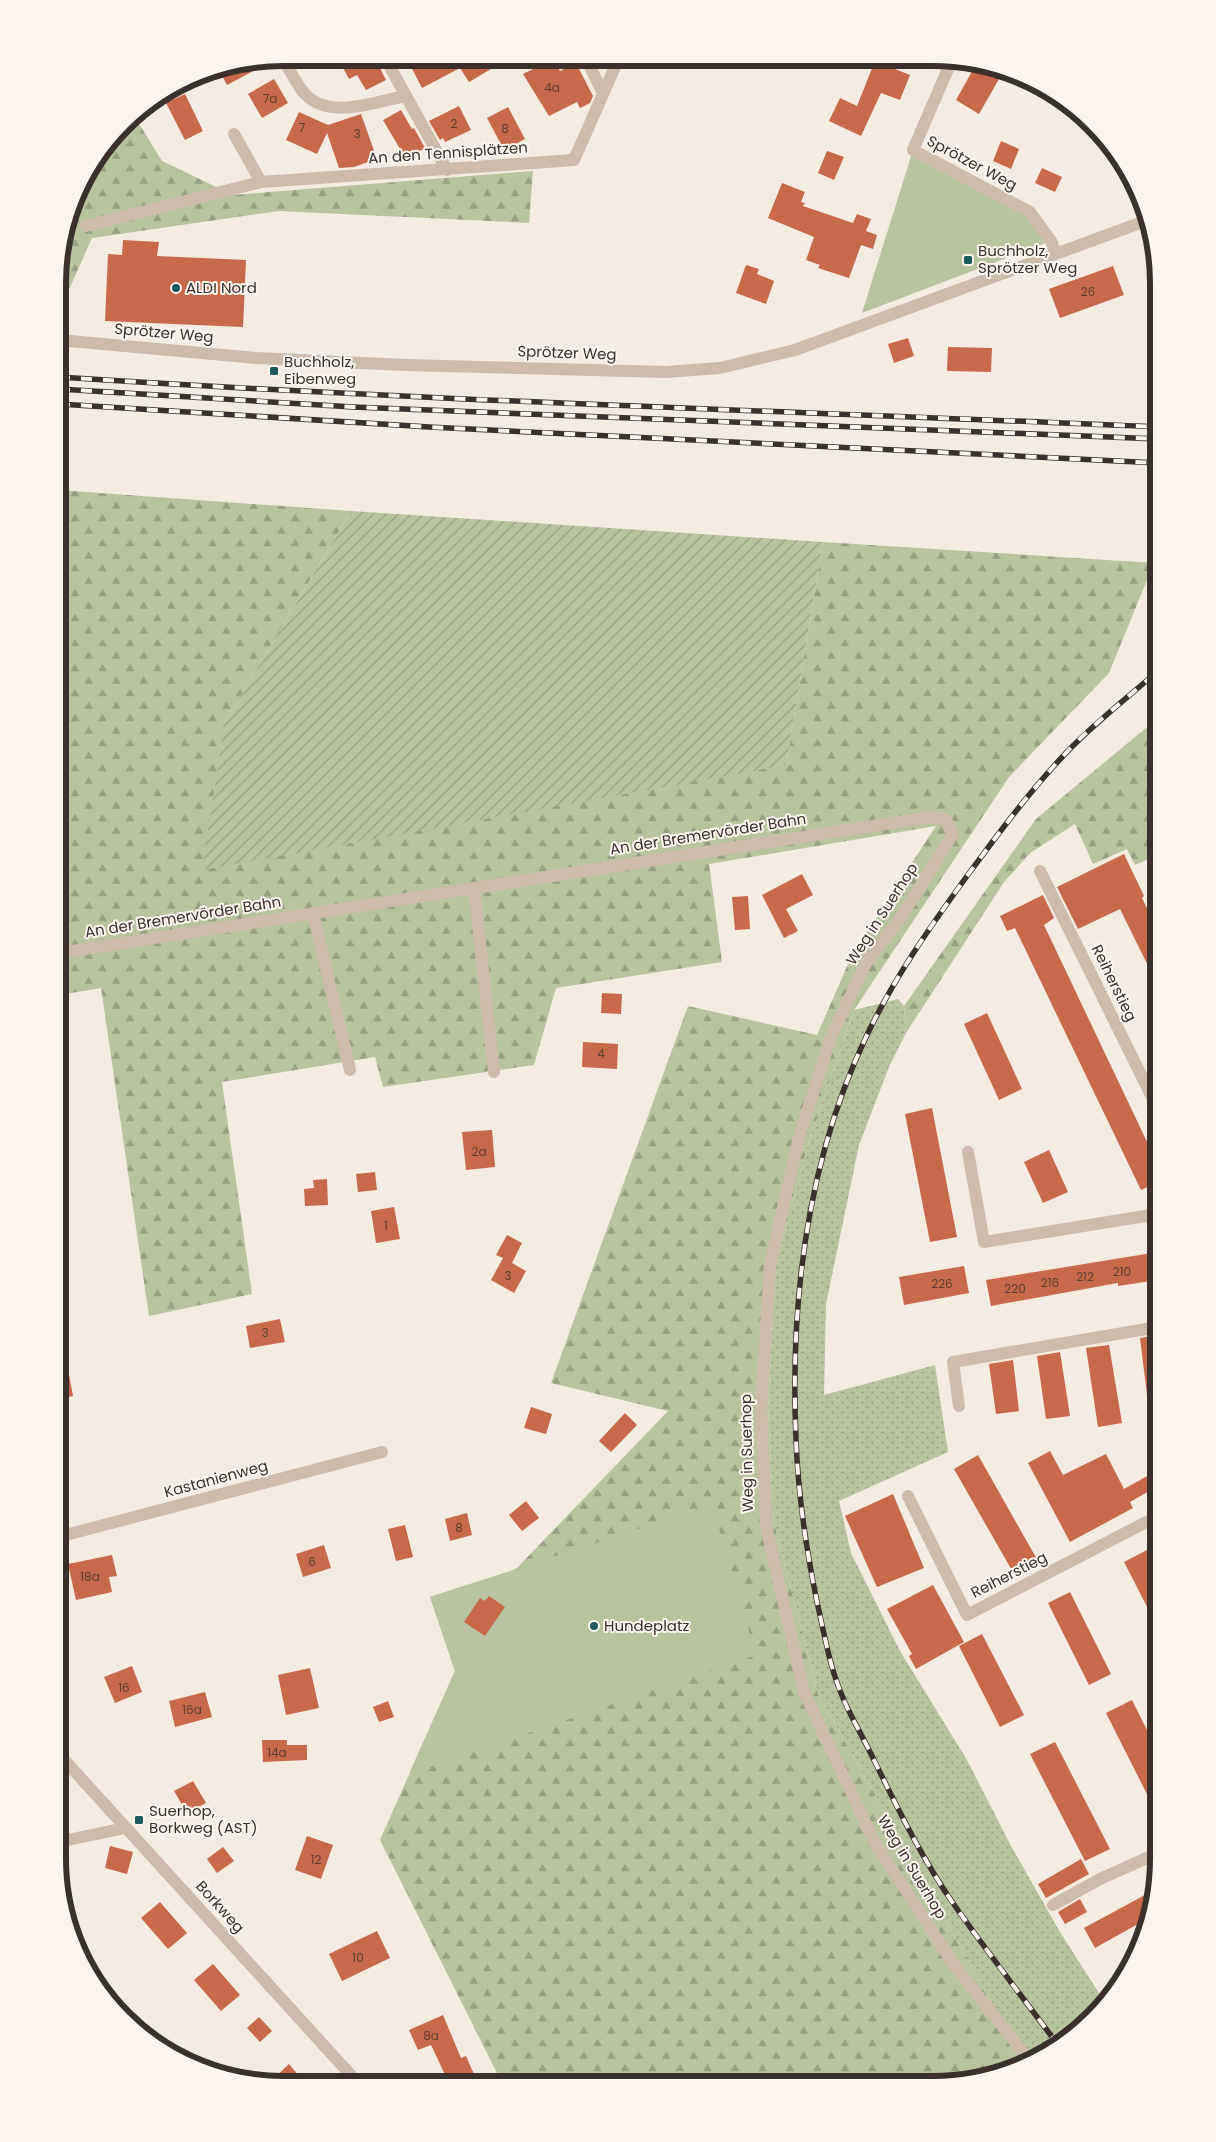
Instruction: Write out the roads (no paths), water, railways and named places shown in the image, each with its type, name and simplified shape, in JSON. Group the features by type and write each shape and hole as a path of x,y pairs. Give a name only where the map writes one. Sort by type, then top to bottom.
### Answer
{"street":[{"path":"287,66 307,96 323,106 343,108 406,96"},
{"path":"389,66 446,170"},
{"path":"589,66 601,98"},
{"path":"601,98 615,66"},
{"name":"Sprötzer Weg","path":"949,67 913,150 1030,212 1050,241 1056,254"},
{"name":"An den Tennisplätzen","path":"86,226 261,182 574,160 601,98"},
{"path":"234,134 261,182"},
{"name":"Sprötzer Weg","path":"66,341 257,358 405,365 666,372 720,368 795,350 1141,223"},
{"name":"An der Bremervörder Bahn","path":"66,952 930,817 946,820"},
{"name":"Weg in Suerhop","path":"946,820 953,834 899,920 866,963 831,1037 799,1137 770,1265 761,1408 766,1526 804,1692 875,1842 954,1965 1025,2055"},
{"name":"Reiherstieg","path":"1040,871 1150,1094"},
{"path":"474,888 494,1072"},
{"path":"313,913 350,1070"},
{"path":"968,1152 984,1242 1150,1215"},
{"path":"959,1406 952,1362 1150,1328"},
{"name":"Kastanienweg","path":"66,1535 382,1452"},
{"name":"Reiherstieg","path":"908,1496 967,1615 1150,1520"},
{"name":"Borkweg","path":"66,1762 352,2076"},
{"path":"66,1840 125,1828"},
{"path":"1053,1905 1100,1879 1150,1857"}],"railway":[{"path":"66,377 334,393 1150,427"},
{"path":"66,389 353,407 1150,439"},
{"path":"66,404 429,427 1150,463"},
{"path":"1053,2039 968,1924 932,1870 848,1709 837,1682 817,1602 801,1501 796,1439 796,1336 807,1232 830,1132 846,1083 867,1035 889,993 913,953 940,914 1026,798 1076,743 1150,678"}],"place":[{"name":"Buchholz, Sprötzer Weg","path":"968,260"},
{"name":"ALDI Nord","path":"176,288"},
{"name":"Buchholz, Eibenweg","path":"274,371"},
{"name":"Hundeplatz","path":"594,1626"},
{"name":"Suerhop, Borkweg (AST)","path":"139,1820"}]}
